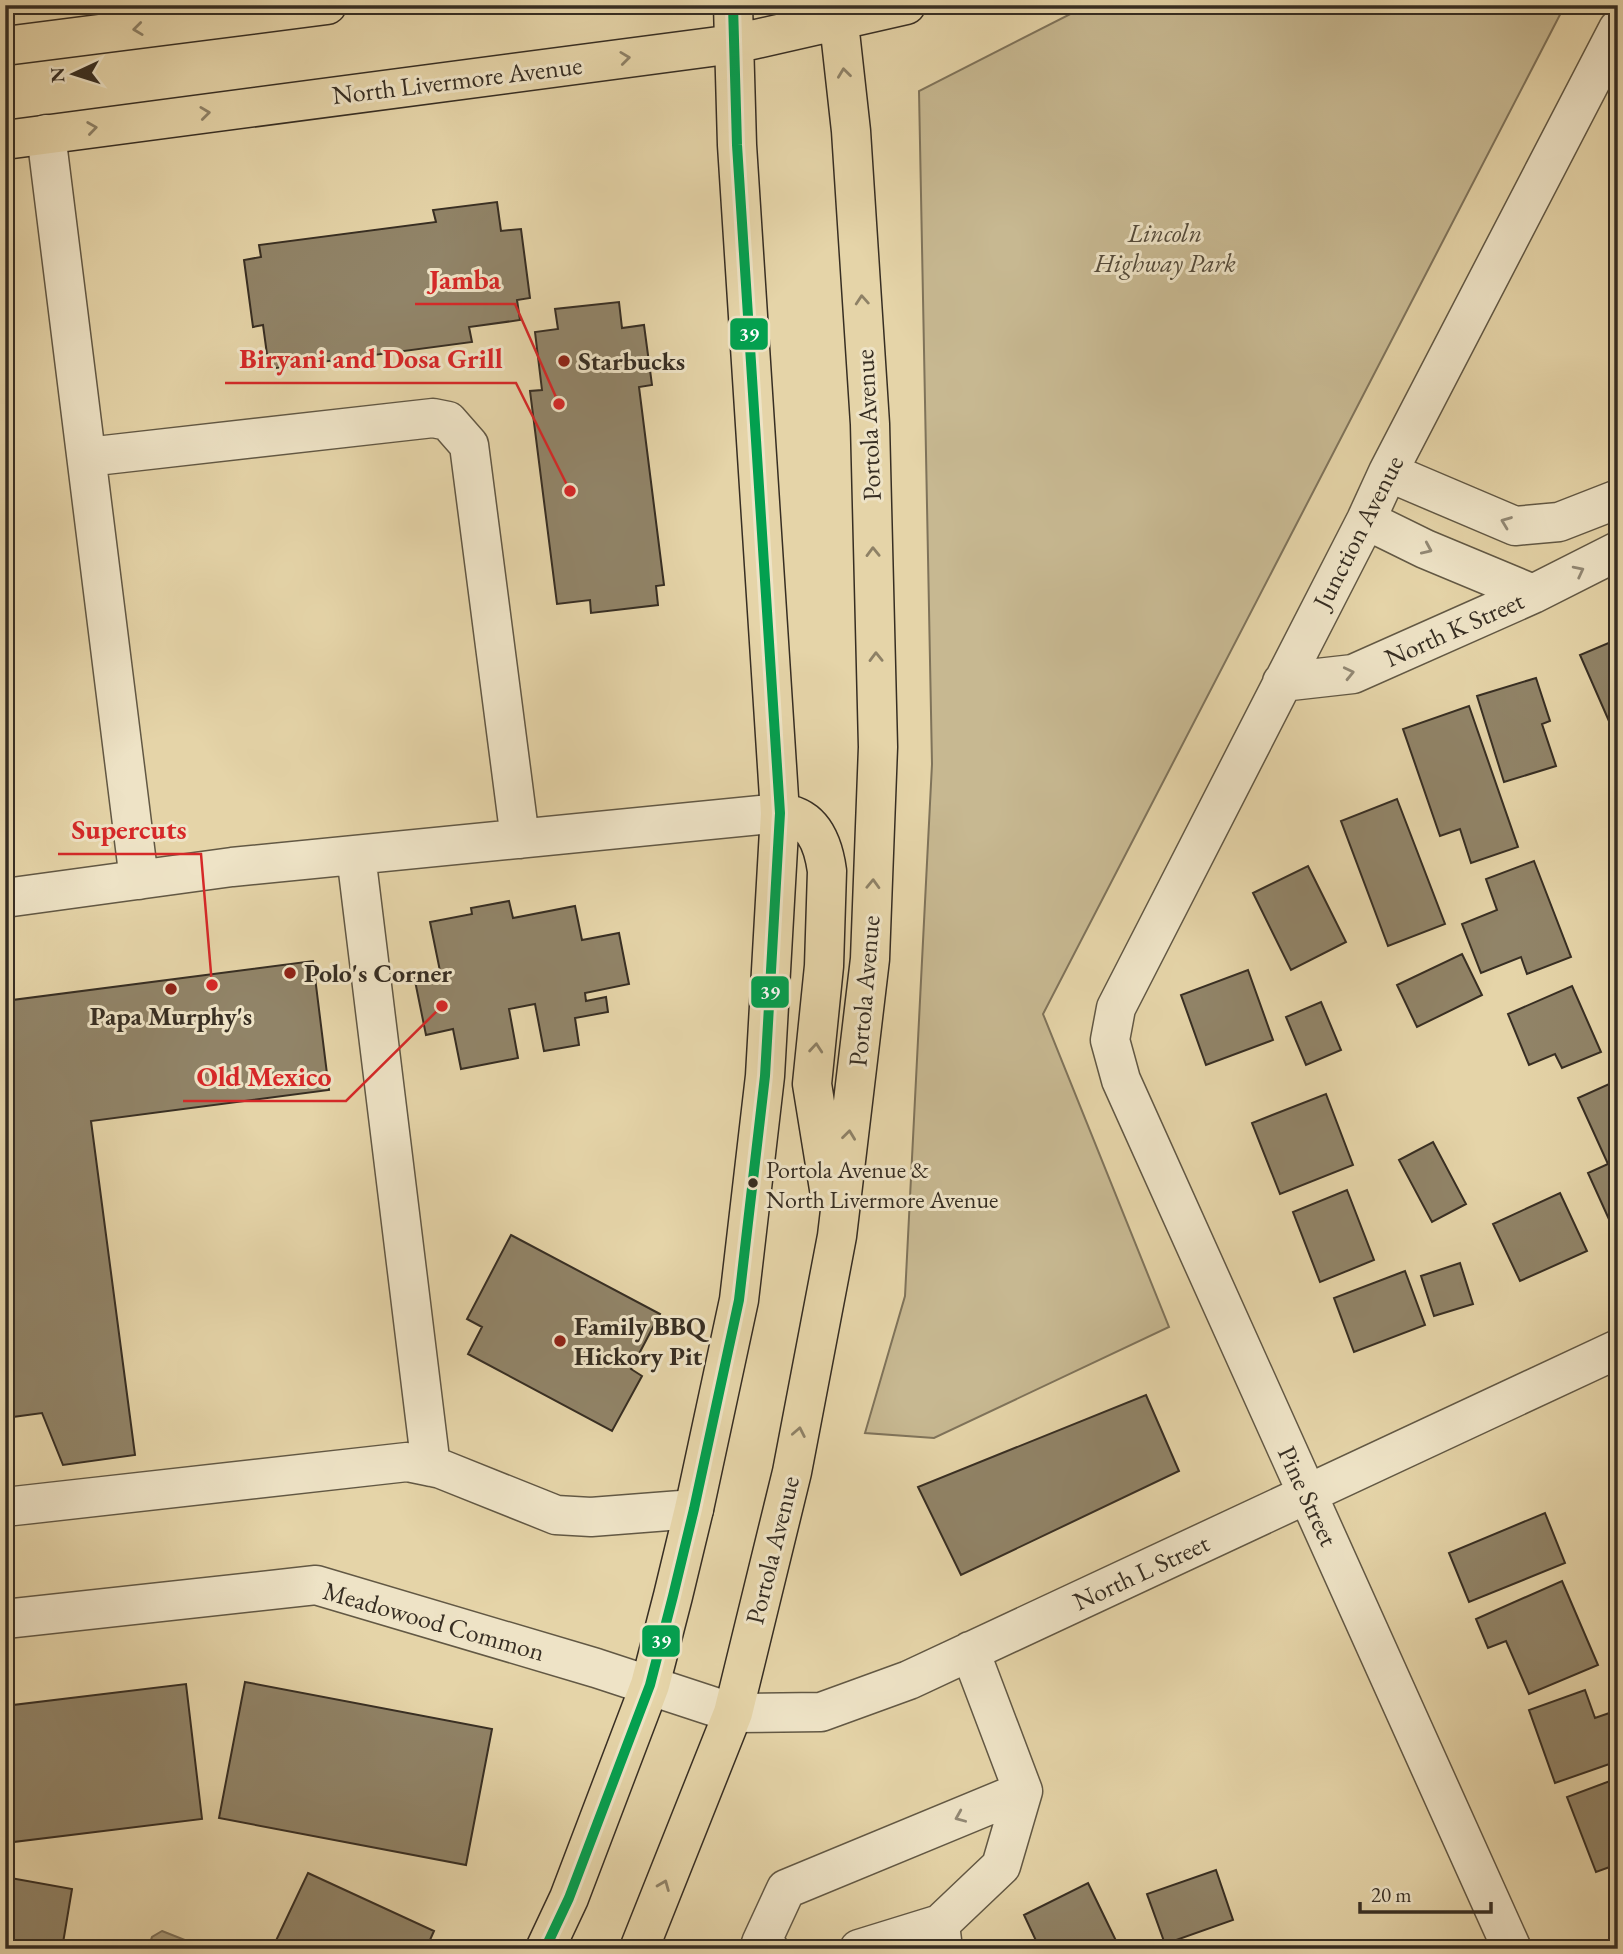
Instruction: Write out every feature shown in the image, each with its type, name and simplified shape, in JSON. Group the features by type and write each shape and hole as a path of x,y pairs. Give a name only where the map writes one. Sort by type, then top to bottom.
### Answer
{"main road":[{"path":"5,46 327,5"},
{"path":"545,1949 569,1898 650,1685 694,1509 739,1300 765,1076 780,813 737,145 733,5"},
{"name":"North Livermore Avenue","path":"5,140 734,44 838,13 906,5"},
{"name":"Portola Avenue","path":"639,1949 733,1713 792,1472 837,1236 870,959 878,747 870,424 851,131 838,13"},
{"path":"780,813 794,816 809,824 818,836 825,857 824,966 813,1084 837,1236"}],"street":[{"name":"Junction Avenue","path":"1110,1041 1116,1008 1366,520 1388,472 1618,29"},
{"path":"46,134 139,880"},
{"path":"88,457 421,419 448,421 468,445 520,839"},
{"path":"1388,472 1515,526 1559,522 1618,499"},
{"path":"1366,520 1425,549 1533,594"},
{"name":"North K Street","path":"1282,682 1353,674 1533,594 1618,551"},
{"path":"5,898 232,867 780,813"},
{"path":"356,855 431,1467"},
{"name":"Pine Street","path":"1110,1041 1121,1080 1512,1949"},
{"name":"North L Street","path":"650,1685 733,1713 821,1712 909,1679 1618,1349"},
{"path":"5,1507 407,1462 431,1467 556,1515 591,1517 694,1509"},
{"name":"Meadowood Common","path":"5,1619 316,1585 650,1685"},
{"path":"859,1949 942,1936 1001,1866 1023,1791 970,1651"},
{"path":"769,1949 761,1943 786,1889 1023,1791"}],"green space":[{"name":"Lincoln Highway Park","path":"1088,5 1565,5 1043,1014 1169,1327 934,1438 865,1433 905,1296 932,764 919,91"}],"shaded area":[{"path":"162,1931 185,1940 189,1949 148,1949 152,1937"}],"building":[{"path":"497,202 501,231 521,229 530,298 517,300 520,320 469,327 472,342 269,369 263,325 253,327 244,260 261,257 259,245 436,222 433,210"},
{"path":"619,302 622,328 644,325 652,385 639,387 664,585 656,586 658,605 591,613 590,600 557,604 530,391 542,390 535,332 558,329 555,309"},
{"path":"1618,639 1618,726 1612,728 1580,655"},
{"path":"1536,678 1550,721 1542,724 1556,766 1504,782 1477,696"},
{"path":"1469,706 1518,847 1471,863 1460,829 1440,836 1403,729"},
{"path":"1397,799 1445,924 1388,946 1341,821"},
{"path":"1534,861 1571,957 1527,974 1521,957 1481,973 1462,924 1497,910 1486,879"},
{"path":"1308,866 1346,942 1291,970 1253,893"},
{"path":"509,901 513,918 575,906 582,940 619,933 629,984 585,993 586,1001 606,997 608,1012 575,1018 579,1045 544,1051 535,1004 509,1009 518,1058 461,1069 453,1029 426,1035 414,976 440,971 430,922 472,914 471,908"},
{"path":"1462,954 1482,995 1417,1027 1397,985"},
{"path":"313,961 329,1090 91,1121 135,1455 63,1465 42,1413 5,1418 5,1001"},
{"path":"1248,970 1273,1040 1206,1065 1181,995"},
{"path":"1572,986 1601,1052 1562,1068 1555,1054 1529,1065 1508,1014"},
{"path":"1321,1002 1341,1050 1306,1065 1286,1017"},
{"path":"1618,1080 1617,1237 1588,1173 1608,1164 1578,1098"},
{"path":"1326,1094 1353,1165 1280,1194 1252,1123"},
{"path":"1433,1142 1466,1204 1432,1222 1399,1160"},
{"path":"1347,1190 1374,1260 1320,1282 1293,1212"},
{"path":"1560,1193 1587,1251 1520,1281 1493,1224"},
{"name":"Family BBQ Hickory Pit","path":"511,1235 660,1314 631,1369 642,1376 612,1431 468,1354 482,1327 467,1319"},
{"path":"1460,1263 1473,1304 1434,1316 1421,1276"},
{"path":"1405,1271 1425,1325 1354,1352 1334,1298"},
{"path":"1146,1395 1179,1471 961,1575 918,1487"},
{"path":"1545,1513 1565,1563 1469,1602 1449,1553"},
{"path":"1562,1581 1598,1665 1529,1694 1506,1641 1488,1648 1476,1619"},
{"path":"245,1682 492,1729 466,1865 219,1818"},
{"path":"186,1684 202,1819 5,1843 5,1706"},
{"path":"1585,1690 1595,1718 1618,1710 1618,1761 1555,1783 1529,1710"},
{"path":"1618,1778 1618,1864 1596,1872 1567,1797"},
{"path":"1216,1870 1233,1920 1165,1944 1147,1894"},
{"path":"308,1873 434,1931 426,1949 272,1949"},
{"path":"5,1877 72,1889 62,1949 5,1949"},
{"path":"1088,1883 1120,1949 1035,1949 1039,1947 1024,1915"}],"transit line":[{"name":"39","path":"545,1949 569,1898 650,1685 673,1596 739,1300 765,1076 780,813 737,145 733,5"}],"place":[{"name":"Starbucks","path":"564,361"},
{"name":"Jamba","path":"559,404"},
{"name":"Biryani and Dosa Grill","path":"570,491"},
{"name":"Polo's Corner","path":"290,973"},
{"name":"Supercuts","path":"212,985"},
{"name":"Papa Murphy's","path":"171,989"},
{"name":"Old Mexico","path":"442,1006"},
{"name":"Portola Avenue & North Livermore Avenue","path":"753,1183"},
{"name":"Family BBQ Hickory Pit","path":"560,1341"}]}
